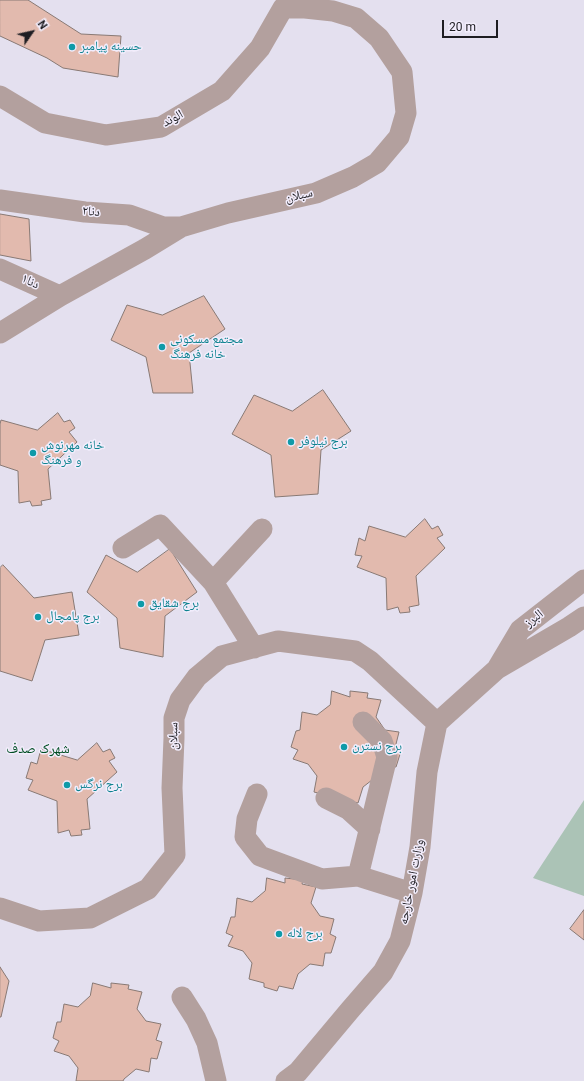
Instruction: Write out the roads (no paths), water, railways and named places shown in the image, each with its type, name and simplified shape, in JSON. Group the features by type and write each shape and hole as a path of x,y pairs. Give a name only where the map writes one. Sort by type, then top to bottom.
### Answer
{"street":[{"name":"الوند","path":"0,96 45,123 106,135 161,127 222,91 260,48 282,4"},
{"name":"سبلان","path":"0,333 60,296 145,249 181,227 228,213 316,193 354,177 377,163 399,137 406,113 402,72 379,38 356,18 312,8 282,4"},
{"name":"دنا۲","path":"0,200 85,212 130,215 163,227 181,227"},
{"name":"دنا۱","path":"0,269 60,296"},
{"path":"123,548 160,525 213,582 254,648"},
{"path":"213,582 262,529"},
{"name":"البرز","path":"497,669 520,630 584,580"},
{"path":"437,723 497,669 570,627 584,617"},
{"name":"سبلان","path":"0,908 40,921 90,918 148,889 175,855 172,788 174,718 180,700 197,677 222,656 278,641 355,651 370,661 437,723"},
{"path":"358,876 387,757 382,741 363,722"},
{"name":"وزارت امور خارجه","path":"286,1081 298,1072 383,972 400,941 412,893 420,847 427,772 437,723"},
{"path":"257,794 247,819 246,837 260,856 322,879 358,876 412,893"},
{"path":"326,798 348,809 370,829"},
{"path":"182,997 196,1019 207,1043 209,1079"}],"place":[{"name":"حسینه پیامبر","path":"72,47"},
{"name":"مجتمع مسکونی خانه فرهنگ","path":"162,347"},
{"name":"برج نیلوفر","path":"291,442"},
{"name":"خانه مهرنوش و فرهنگ","path":"33,453"},
{"name":"برج شقایق","path":"141,604"},
{"name":"برج پامچال","path":"38,617"},
{"name":"برج نسترن","path":"344,747"},
{"name":"برج نرگس","path":"67,785"},
{"name":"برج لاله","path":"279,934"}],"district":[{"name":"شهرک صدف","path":"38,749"}]}
